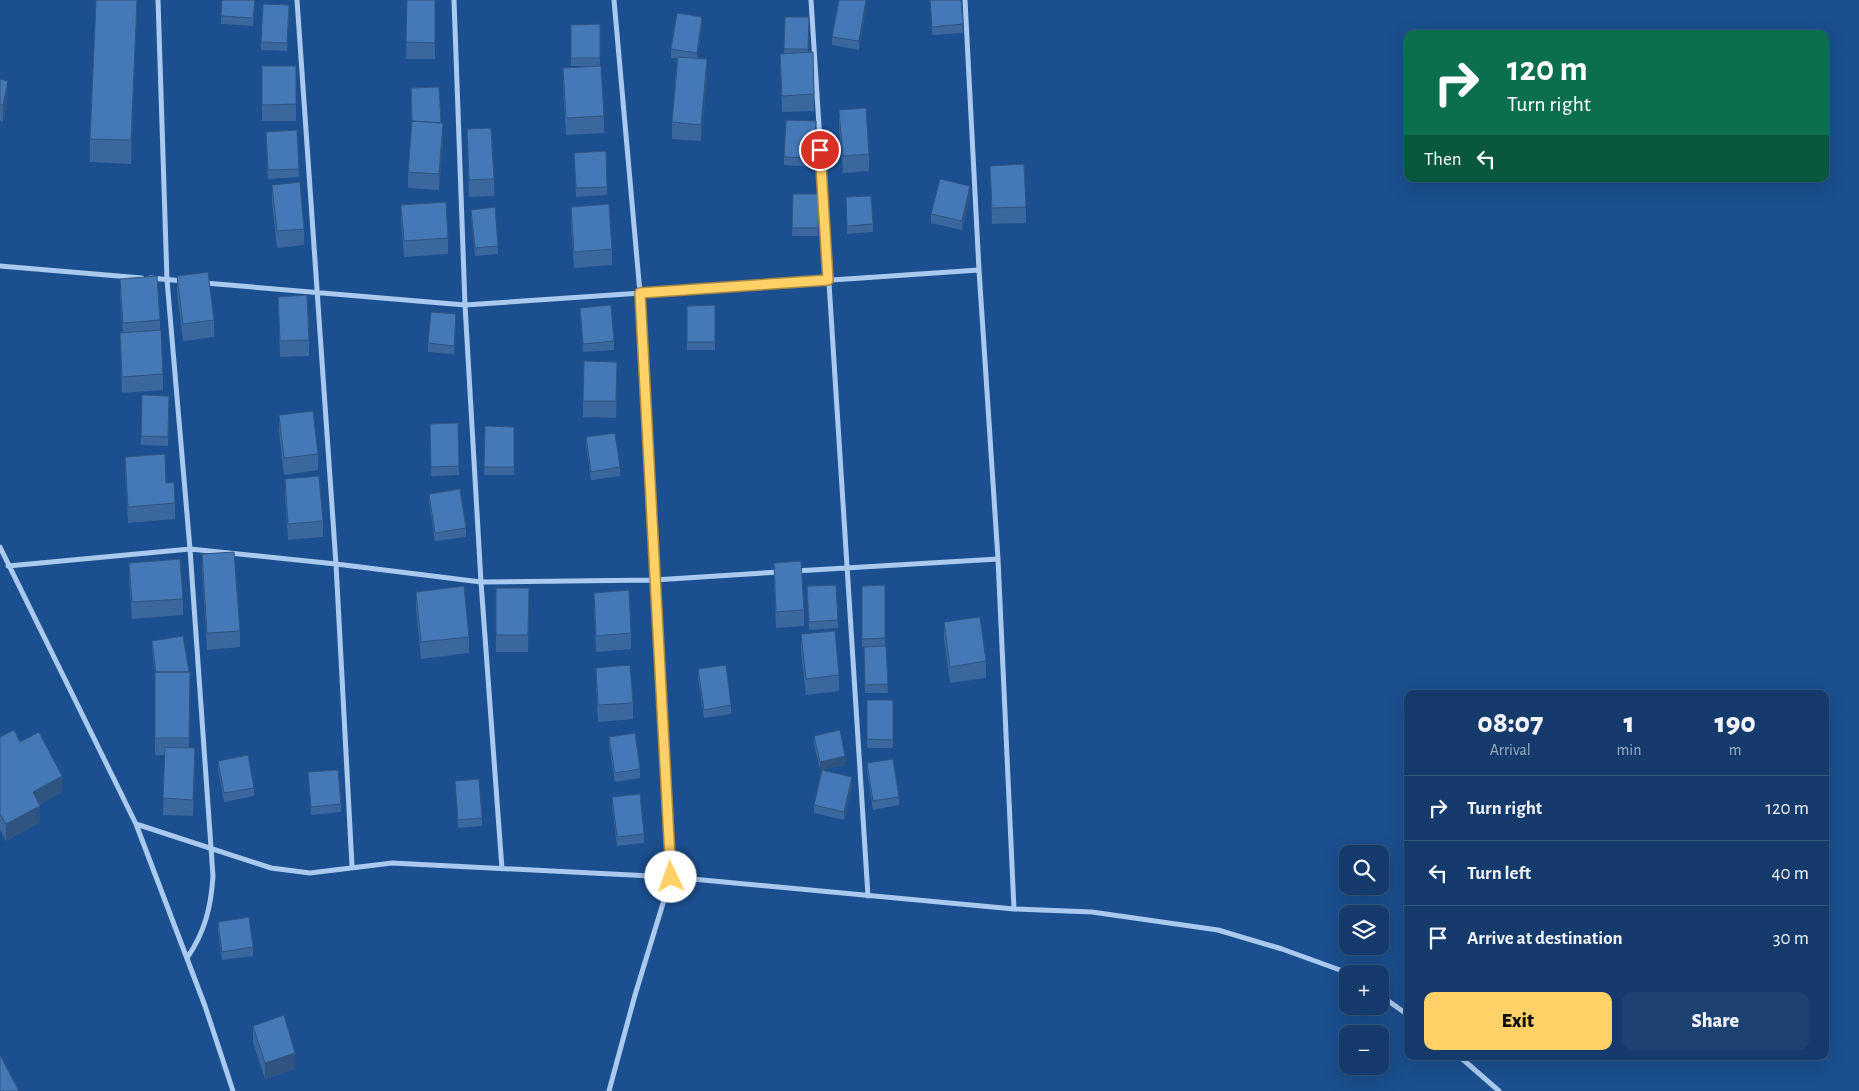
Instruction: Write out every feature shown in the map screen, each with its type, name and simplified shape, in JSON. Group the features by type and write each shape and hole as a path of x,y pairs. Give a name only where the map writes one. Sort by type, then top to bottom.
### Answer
{"street":[{"path":"158,0 167,280 190,549 213,876 211,906 205,926 187,958"},
{"path":"297,0 336,564 352,866"},
{"path":"454,0 465,305 481,582 502,869"},
{"path":"609,1091 635,994 671,877 640,293 614,0"},
{"path":"812,0 868,896"},
{"path":"965,0 979,270 998,558 1014,908"},
{"path":"0,266 465,305 979,270"},
{"path":"0,546 8,566 136,824 187,958 232,1091"},
{"path":"8,566 190,549 336,564 481,582 654,580 998,558"},
{"path":"136,824 281,869 310,873 352,866 392,863 671,877 868,896 1014,908 1092,912 1218,930 1282,949 1339,970"},
{"path":"1389,1001 1404,1012"},
{"path":"1464,1060 1499,1091"}],"building":[{"path":"96,0 137,0 131,140 90,139"},
{"path":"222,0 255,0 253,18 221,16"},
{"path":"407,0 435,0 435,43 406,42"},
{"path":"839,0 866,0 859,41 832,37"},
{"path":"930,0 961,0 963,24 932,27"},
{"path":"263,4 289,5 287,43 261,42"},
{"path":"677,13 702,17 697,53 671,49"},
{"path":"785,17 809,17 808,49 784,49"},
{"path":"600,24 600,58 571,58 571,25"},
{"path":"813,52 814,94 782,96 780,54"},
{"path":"678,57 707,59 701,125 672,122"},
{"path":"262,66 296,66 296,104 262,105"},
{"path":"601,66 604,116 566,118 563,68"},
{"path":"0,79 8,81 3,105 0,105"},
{"path":"439,87 441,123 412,121 411,88"},
{"path":"866,108 869,154 843,156 839,110"},
{"path":"786,120 816,121 814,158 784,157"},
{"path":"412,121 443,123 439,174 408,172"},
{"path":"491,128 494,179 469,180 467,129"},
{"path":"297,130 299,169 268,170 266,132"},
{"path":"606,151 607,187 576,188 574,153"},
{"path":"1024,164 1026,207 992,208 990,166"},
{"path":"940,179 970,186 962,221 931,214"},
{"path":"300,182 304,229 277,231 272,185"},
{"path":"793,194 819,194 818,228 792,228"},
{"path":"871,196 873,224 847,226 846,197"},
{"path":"446,202 448,238 404,241 401,205"},
{"path":"609,204 612,249 574,252 571,207"},
{"path":"495,207 498,246 475,248 471,210"},
{"path":"208,272 214,320 183,324 177,276"},
{"path":"157,276 160,320 123,323 120,279"},
{"path":"307,295 309,340 280,341 278,297"},
{"path":"611,305 614,341 583,344 580,308"},
{"path":"715,305 715,342 687,342 687,306"},
{"path":"431,312 456,314 454,346 428,343"},
{"path":"161,330 163,374 122,377 120,333"},
{"path":"584,361 617,362 616,401 583,401"},
{"path":"142,395 169,396 168,437 141,436"},
{"path":"313,411 318,454 284,458 279,415"},
{"path":"458,423 459,466 431,467 430,424"},
{"path":"485,426 514,427 514,467 484,467"},
{"path":"615,433 620,467 591,472 586,437"},
{"path":"165,454 166,483 174,482 175,503 128,507 125,457"},
{"path":"319,476 323,521 288,524 285,479"},
{"path":"460,489 466,528 435,533 429,494"},
{"path":"234,552 240,631 207,633 202,554"},
{"path":"180,559 183,599 132,602 129,563"},
{"path":"801,561 804,610 776,612 774,563"},
{"path":"836,585 838,620 809,622 807,586"},
{"path":"885,585 885,638 862,639 862,586"},
{"path":"464,586 469,637 421,642 416,592"},
{"path":"496,588 529,588 528,635 496,635"},
{"path":"629,590 631,633 596,636 594,593"},
{"path":"980,617 986,661 950,667 944,622"},
{"path":"835,631 839,675 806,679 801,634"},
{"path":"183,636 189,672 156,672 152,641"},
{"path":"886,646 888,684 865,685 864,647"},
{"path":"630,665 633,703 598,705 596,668"},
{"path":"726,665 731,705 704,710 698,669"},
{"path":"155,672 190,672 189,738 155,738"},
{"path":"867,700 893,700 893,740 867,739"},
{"path":"14,730 20,742 39,732 62,776 33,792 40,806 6,824 0,814 0,737"},
{"path":"840,730 845,756 820,762 814,736"},
{"path":"635,733 640,769 615,773 609,737"},
{"path":"165,747 195,748 193,800 163,798"},
{"path":"248,755 254,788 224,793 218,761"},
{"path":"893,759 899,797 873,801 867,763"},
{"path":"338,770 341,804 311,807 308,772"},
{"path":"822,770 852,777 844,812 814,805"},
{"path":"479,779 482,818 458,820 455,781"},
{"path":"640,794 644,834 617,837 612,797"},
{"path":"249,917 253,947 222,952 218,922"},
{"path":"284,1015 295,1053 265,1063 253,1026"},
{"path":"0,1055 19,1091 0,1091"}],"route":[{"path":"671,877 640,293 828,280 820,150"}]}
